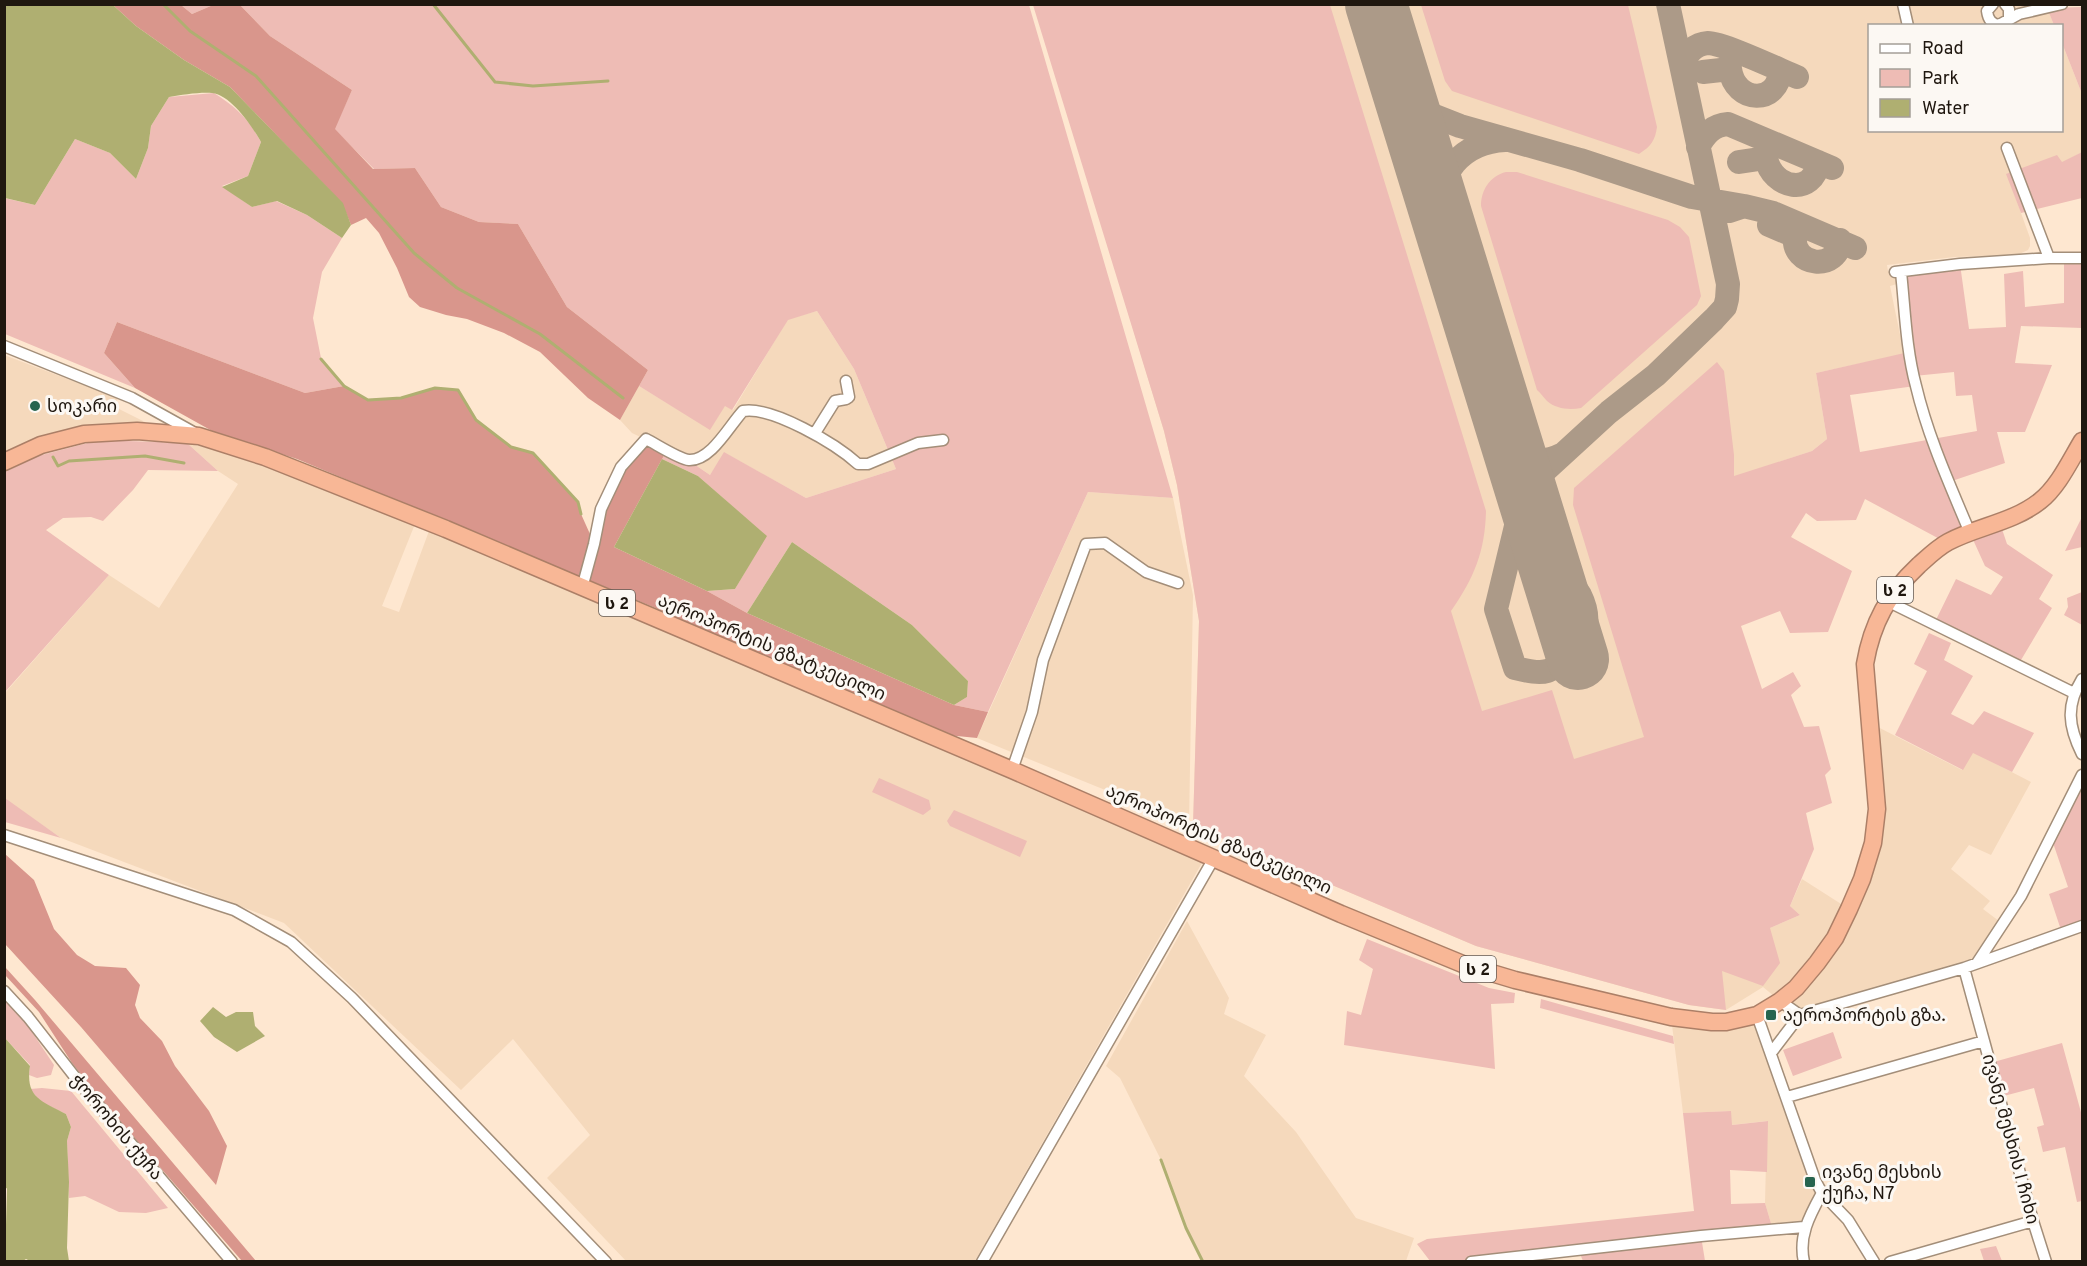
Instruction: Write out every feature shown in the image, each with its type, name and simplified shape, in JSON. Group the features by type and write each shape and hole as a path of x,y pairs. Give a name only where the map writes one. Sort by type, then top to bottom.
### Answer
{"highway":[{"name":"აეროპორტის გზატკეცილი","path":"4,462 41,445 84,434 137,431 199,436 265,457 446,529 1012,770 1341,914 1465,965 1515,980 1671,1017 1726,1022 1757,1015 1796,988 1835,938 1862,879 1873,843 1877,808 1865,664 1869,641 1887,601 1898,586 1929,556 1947,543 2023,513 2043,500 2082,441"}],"street":[{"path":"1903,4 1908,24"},
{"path":"1993,4 1988,11 1988,18 1994,24"},
{"path":"2005,4 2009,9 2009,19"},
{"path":"2004,24 2019,14 2062,4"},
{"path":"2007,148 2049,258"},
{"path":"1970,533 1932,440 1916,386 1898,272 1960,264 2082,258"},
{"path":"4,346 132,398 199,436"},
{"path":"815,433 835,401 849,397 846,381"},
{"path":"582,588 601,509 621,467 646,440 688,460 704,457 743,411 754,409 815,433 844,451 858,464 868,464 918,443 943,440"},
{"path":"1012,770 1032,712 1043,660 1086,544 1105,543 1146,572 1178,583"},
{"path":"1887,601 2074,693"},
{"path":"2082,679 2074,693 2071,705 2074,736 2082,753"},
{"path":"1977,963 2021,896 2082,775"},
{"path":"4,836 234,910 291,942 352,999 606,1262"},
{"path":"982,1262 1214,858"},
{"path":"1771,1053 1800,1015 1964,968 2082,926"},
{"path":"1964,968 1984,1041"},
{"name":"ჭოროხის ქუჩა","path":"4,991 232,1262"},
{"path":"1780,1001 1800,1015"},
{"path":"1757,1015 1815,1180 1822,1193 1848,1220 1874,1262"},
{"name":"ივანე მესხის I ჩიხი","path":"1787,1097 1984,1041 2046,1262"},
{"path":"1804,1262 1802,1253 1804,1227 1822,1193"},
{"path":"1890,1262 2033,1221"},
{"path":"1471,1262 1701,1236 1804,1227"}],"shaded area":[{"path":"113,5 181,5 192,14 213,5 240,5 270,36 352,90 335,129 373,169 415,168 441,207 479,222 518,224 567,307 648,370 620,420 588,398 540,352 504,333 467,319 420,307 409,297 379,233 366,218 351,225 342,203 230,87 184,60 136,26"},
{"path":"1035,5 2046,5 2054,24 1868,24 1868,132 2063,132 2063,46 2082,94 2082,152 2062,163 2007,174 2030,238 2028,250 2017,255 1954,257 1887,265 1888,271 1893,270 1897,284 1890,286 1904,354 1816,373 1827,439 1812,451 1734,477 1708,550 1770,928 1800,915 1790,906 1802,879 1849,909 1873,843 1870,723 1962,770 1973,752 2031,782 1991,855 1969,845 1951,869 1990,901 1983,909 2003,924 1977,963 1800,1015 1763,987 1726,1010 1689,1005 1476,946 1193,826 1199,621 1177,485 1164,431"},
{"path":"817,311 854,369 896,469 806,498 725,453 710,475 688,460 632,433 620,420 639,386 710,429 725,405 733,410 788,319"},
{"path":"117,322 305,393 344,386 368,400 401,398 435,388 458,390 476,421 511,447 533,453 578,502 594,543 621,467 646,439 667,450 614,547 707,591 747,613 954,705 988,712 977,738 947,735 651,606 297,459 214,432 135,388 104,353"},
{"path":"4,355 118,398 115,407 145,422 89,428 37,439 5,452"},
{"path":"187,443 263,462 415,524 382,606 399,612 429,531 1203,861 975,1261 626,1261 547,1178 590,1135 513,1039 461,1090 284,923 61,838 5,799 5,693 109,575 159,608 238,484 218,471"},
{"path":"1088,492 1173,498 1193,595 1189,824 977,738"},
{"path":"5,854 34,880 54,929 77,955 95,966 126,968 140,985 135,1005 140,1018 162,1041 175,1066 209,1111 227,1146 216,1185 81,1027 5,944"},
{"path":"1187,921 1229,998 1224,1014 1266,1035 1244,1076 1296,1132 1356,1218 1414,1238 1406,1261 1203,1261 1186,1228 1161,1160 1120,1078 1106,1066"},
{"path":"5,967 256,1261 242,1261 102,1101 72,1063 39,1012 5,975"},
{"path":"1757,1015 1822,1193 1804,1227 1773,1230 1765,1203 1767,1121 1731,1125 1731,1111 1683,1113 1671,1017"}],"green space":[{"path":"181,5 213,5 192,14"},
{"path":"240,5 1029,5 1173,498 1088,492 988,712 954,705 967,697 968,681 912,625 792,542 747,613 707,591 735,589 766,536 698,476 662,459 667,450 688,460 710,475 724,452 806,498 896,469 854,369 817,311 788,320 732,410 725,406 710,430 639,386 648,370 567,307 518,224 479,222 441,207 415,168 374,169 334,129 352,90 270,36"},
{"path":"1033,5 1330,5 1486,511 1481,552 1477,564 1451,611 1482,711 1552,690 1574,759 1644,737 1573,505 1574,488 1717,362 1724,371 1734,455 1734,476 1812,451 1827,439 1816,373 1909,352 1901,272 1960,264 1969,329 2006,327 2004,274 2023,271 2025,307 2064,303 2064,258 2082,258 2082,328 2021,326 2015,363 2052,365 2025,432 1997,432 2005,463 1949,482 1970,532 2000,523 2007,544 2053,575 2039,599 2052,608 2018,665 1934,624 1956,579 1991,595 2003,577 1985,566 1970,533 1947,543 1865,499 1856,520 1817,521 1806,513 1791,537 1852,571 1828,632 1790,633 1780,611 1741,626 1762,689 1793,672 1801,686 1791,695 1804,727 1819,726 1831,769 1825,775 1832,803 1806,813 1814,849 1790,906 1800,915 1770,928 1780,963 1763,986 1722,971 1726,1010 1689,1005 1476,946 1193,826 1199,621 1177,485 1164,431","holes":["1954,372 1956,396 1972,395 1977,431 1860,452 1850,395 1915,386 1914,376"]},
{"path":"1421,5 1628,5 1657,127 1652,143 1639,154 1452,91 1445,81"},
{"path":"2082,7 2082,94 2063,46 2063,24 2054,24 2047,8"},
{"path":"214,93 241,114 261,142 248,176 222,186 252,207 276,201 307,215 342,238 322,272 313,318 321,358 344,386 305,393 117,322 104,353 135,388 5,334 4,198 35,205 75,139 110,153 136,179 148,148 151,126 169,97"},
{"path":"2082,152 2082,198 2021,213 2006,174 2057,155 2062,162"},
{"path":"1506,172 1517,172 1668,220 1680,227 1689,237 1701,296 1697,305 1581,408 1567,409 1554,406 1537,390 1481,206 1488,184 1495,177"},
{"path":"99,440 187,443 218,471 148,470 133,490 103,521 91,517 63,518 46,530 109,575 5,692 5,472 38,456"},
{"path":"2082,517 2082,547 2065,551"},
{"path":"2082,592 2082,625 2064,615 2068,607 2067,598"},
{"path":"1929,633 1951,643 1944,660 1973,676 1951,714 1973,725 1984,711 2034,733 2012,772 1973,753 1963,770 1895,735 1927,671 1914,664"},
{"path":"2082,775 2082,926 2062,933 2049,894 2068,887 2051,837"},
{"path":"879,778 929,800 931,809 923,815 872,792"},
{"path":"5,798 61,838 5,822"},
{"path":"954,810 1027,841 1020,857 950,826 947,821"},
{"path":"1367,939 1489,988 1515,993 1514,1003 1491,1004 1495,1069 1344,1045 1347,1011 1361,1015 1373,969 1359,960"},
{"path":"1541,999 1673,1036 1674,1044 1540,1008"},
{"path":"5,1000 26,1023 54,1065 51,1075 37,1078 29,1075 30,1065 5,1038"},
{"path":"1833,1032 1842,1058 1793,1076 1783,1050"},
{"path":"2062,1043 2082,1116 2082,1201 2077,1202 2065,1147 2043,1152 2037,1127 2044,1125 2034,1088 2000,1097 1990,1063"},
{"path":"30,1089 71,1091 168,1208 146,1213 119,1212 85,1196 69,1198 67,1141 71,1127 66,1114 39,1101"},
{"path":"1731,1111 1732,1125 1768,1121 1767,1172 1730,1170 1731,1204 1765,1203 1773,1230 1701,1236 1705,1261 1583,1261 1578,1249 1506,1261 1430,1261 1417,1244 1427,1239 1694,1211 1683,1113"},
{"path":"1996,1246 2002,1261 1984,1261 1980,1249"}],"water":[{"path":"5,4 113,5 136,26 184,60 230,87 343,203 351,225 342,238 307,215 277,201 252,207 222,187 248,176 261,142 247,120 233,105 212,93 169,97 151,126 148,148 136,179 110,153 75,139 35,205 5,198"},
{"path":"662,459 698,476 767,536 735,589 707,591 614,547"},
{"path":"792,542 912,625 968,681 967,697 954,705 747,613"},
{"path":"213,1007 226,1017 236,1012 253,1012 255,1026 265,1036 237,1052 214,1037 200,1021"},
{"path":"5,1038 30,1066 29,1077 33,1092 43,1102 66,1114 71,1127 67,1141 69,1261 30,1261 26,1259 5,1261 7,1188 5,1189"}],"waterway":[{"path":"163,4 190,31 256,76 414,253 457,288 540,334 623,398"},
{"path":"433,4 495,82 533,86 608,81"},
{"path":"321,359 344,386 368,400 401,398 435,388 458,390 476,420 511,447 533,453 578,502 581,514"},
{"path":"53,457 58,466 69,461 145,456 184,463"},
{"path":"1161,1160 1186,1228 1203,1262"}],"taxiway":[{"path":"1550,571 1571,584 1580,595 1586,615 1584,634 1575,650 1550,670 1535,672 1515,668 1496,609 1525,489 1609,412 1656,375 1714,319 1725,307 1727,299 1728,284 1668,4"},
{"path":"1682,68 1691,51 1708,43 1738,52 1797,77"},
{"path":"1394,62 1404,89 1414,101 1432,115 1460,126 1580,160 1692,197 1744,206"},
{"path":"1703,72 1730,69 1740,89 1756,96 1772,90 1778,81 1780,70"},
{"path":"1698,147 1710,131 1728,124 1832,168"},
{"path":"1441,215 1442,186 1455,163 1476,147 1505,140"},
{"path":"1739,162 1766,158 1776,177 1793,185 1809,180 1815,173 1818,162"},
{"path":"1729,211 1744,206 1773,213 1855,248"},
{"path":"1769,225 1795,236 1800,254 1816,262 1832,257 1838,250 1840,240"},
{"path":"1503,419 1511,443 1523,456 1542,460 1561,455"}],"runway":[{"path":"1376,4 1578,659"}],"place":[{"name":"სოკარი","path":"35,406"},
{"name":"აეროპორტის გზა.","path":"1771,1015"},
{"name":"ივანე მესხის ქუჩა, N7","path":"1810,1182"}]}
